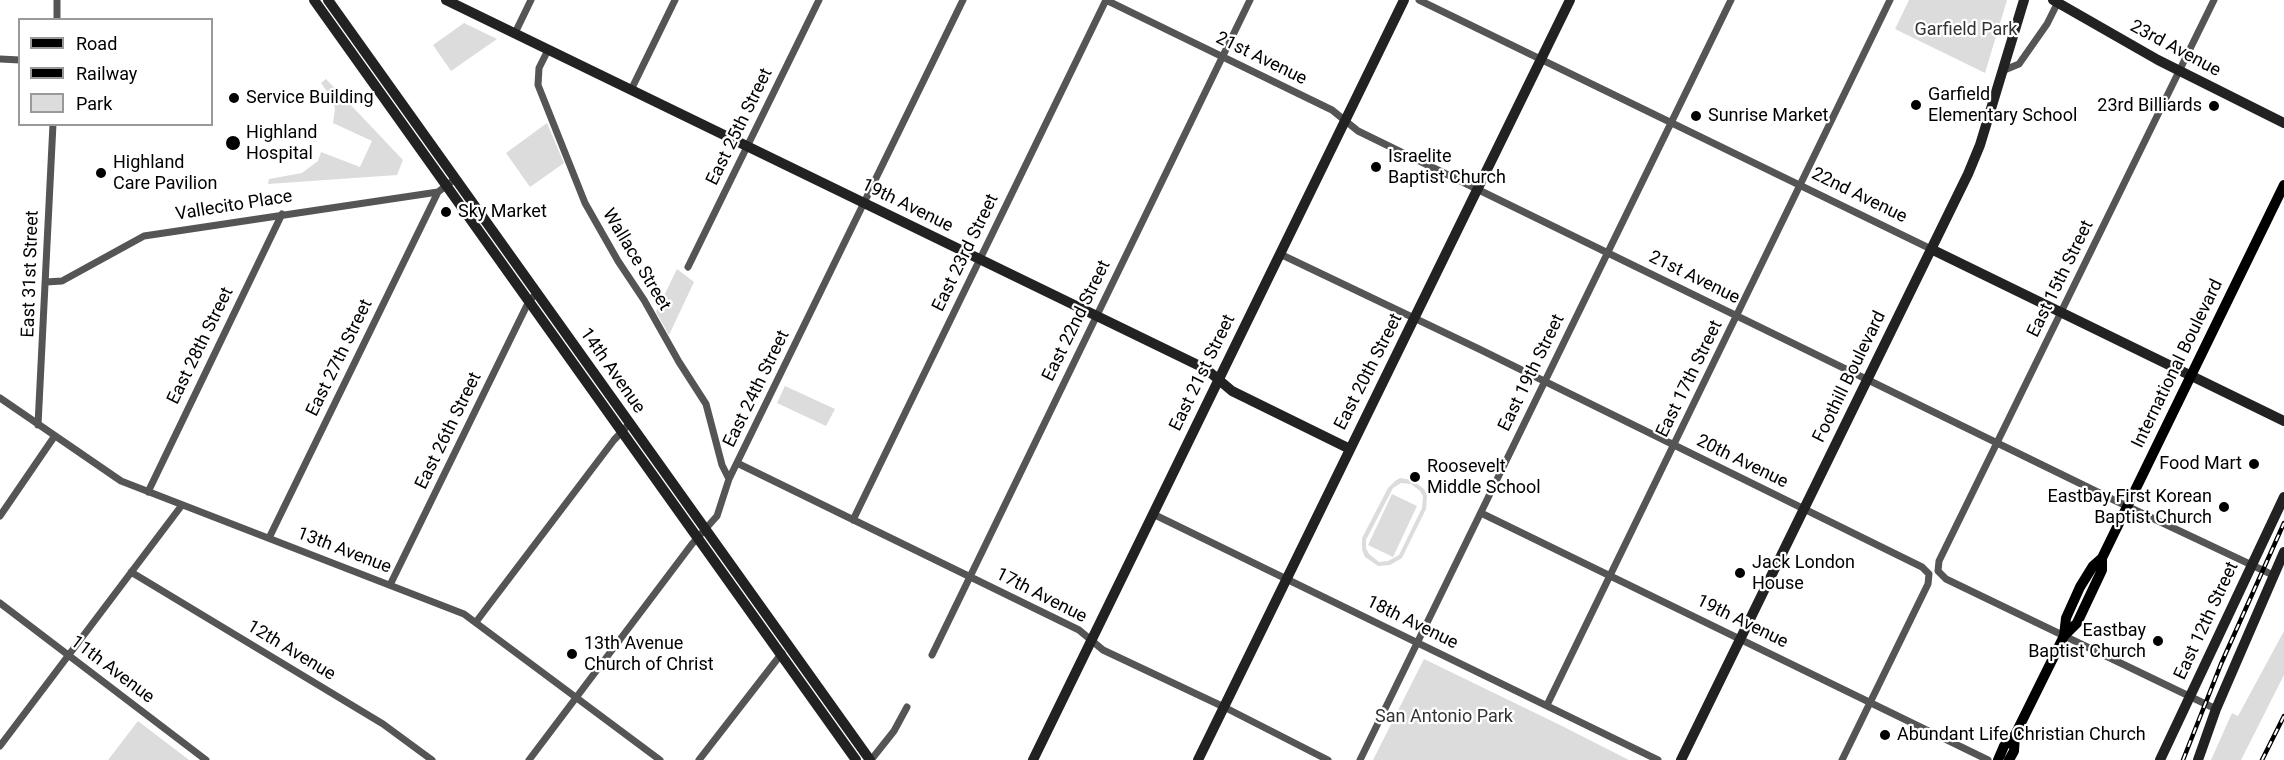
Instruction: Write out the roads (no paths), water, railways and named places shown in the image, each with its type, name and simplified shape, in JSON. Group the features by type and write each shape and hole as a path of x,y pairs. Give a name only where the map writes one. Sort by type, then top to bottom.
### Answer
{"main road":[{"name":"14th Avenue","path":"314,0 447,186 533,297 785,651 871,760"},
{"name":"14th Avenue","path":"328,0 447,186"},
{"name":"19th Avenue","path":"446,0 1206,369 1232,391 1350,448"},
{"name":"East 21st Street","path":"1033,760 1404,0"},
{"name":"East 20th Street","path":"1198,760 1570,0"},
{"name":"Foothill Boulevard","path":"1682,760 1976,154 2024,0"},
{"name":"23rd Avenue","path":"2057,1 2179,71 2284,123"},
{"name":"International Boulevard","path":"1998,760 2004,746 2015,735 2064,636 2077,623 2092,593 2102,570 2102,558 2284,185"},
{"name":"22nd Avenue","path":"1931,249 2284,421"},
{"name":"East 12th Street","path":"2160,760 2284,497"},
{"path":"2198,760 2216,709 2284,552"},
{"name":"14th Avenue","path":"785,651 856,760"},
{"name":"International Boulevard","path":"2009,760 2015,735"}],"street":[{"path":"57,0 57,18"},
{"path":"515,33 531,0"},
{"path":"631,90 675,0"},
{"name":"East 25th Street","path":"688,267 819,0"},
{"name":"East 24th Street","path":"529,760 717,516 729,479 963,0"},
{"name":"21st Avenue","path":"1106,0 1332,110 1358,131 2127,507 2273,575"},
{"name":"East 23rd Street","path":"853,520 1106,0"},
{"name":"East 22nd Street","path":"932,655 1250,0"},
{"name":"22nd Avenue","path":"1419,0 1931,249"},
{"name":"East 19th Street","path":"1360,760 1731,0"},
{"name":"East 17th Street","path":"1547,705 1890,0"},
{"name":"East 15th Street","path":"2064,636 1946,579 1938,571 1939,561 2214,0"},
{"path":"2002,71 2019,64 2047,24 2057,1"},
{"name":"Wallace Street","path":"548,50 538,77 543,101 592,219 706,404 722,465 729,479"},
{"path":"0,59 18,60"},
{"name":"East 31st Street","path":"38,425 52,126"},
{"name":"Vallecito Place","path":"46,282 62,281 144,236 447,186"},
{"name":"East 27th Street","path":"269,538 447,186"},
{"name":"East 28th Street","path":"148,492 282,214"},
{"name":"20th Avenue","path":"1280,254 1922,567 1929,574 1928,584 1871,702"},
{"name":"East 26th Street","path":"390,585 533,297"},
{"name":"13th Avenue","path":"0,398 121,481 461,613 660,760"},
{"path":"476,622 625,427"},
{"path":"0,516 54,437"},
{"name":"17th Avenue","path":"737,463 1079,630 1103,650 1224,707 1328,760"},
{"path":"0,746 182,505"},
{"name":"19th Avenue","path":"1481,513 1988,760"},
{"name":"18th Avenue","path":"1153,514 1658,760"},
{"name":"12th Avenue","path":"131,572 383,724 432,760"},
{"name":"11th Avenue","path":"0,603 206,760"},
{"path":"2064,636 2216,709"},
{"path":"699,760 785,651"},
{"path":"1842,760 1871,702"},
{"path":"871,760 894,731 907,707"}],"railway":[{"path":"2183,760 2221,664 2284,523"},
{"path":"2262,760 2284,716"}],"place":[{"name":"Service Building","path":"234,98"},
{"name":"Garfield Elementary School","path":"1916,105"},
{"name":"23rd Billiards","path":"2214,106"},
{"name":"Sunrise Market","path":"1696,116"},
{"name":"Highland Hospital","path":"233,143"},
{"name":"Israelite Baptist Church","path":"1376,167"},
{"name":"Highland Care Pavilion","path":"101,173"},
{"name":"Sky Market","path":"446,212"},
{"name":"Food Mart","path":"2254,464"},
{"name":"Roosevelt Middle School","path":"1415,477"},
{"name":"Eastbay First Korean Baptist Church","path":"2224,507"},
{"name":"Jack London House","path":"1740,573"},
{"name":"Eastbay Baptist Church","path":"2158,641"},
{"name":"13th Avenue Church of Christ","path":"572,654"},
{"name":"Abundant Life Christian Church","path":"1885,735"}],"park label":[{"name":"Garfield Park","path":"1966,30"},
{"name":"San Antonio Park","path":"1444,717"}]}
